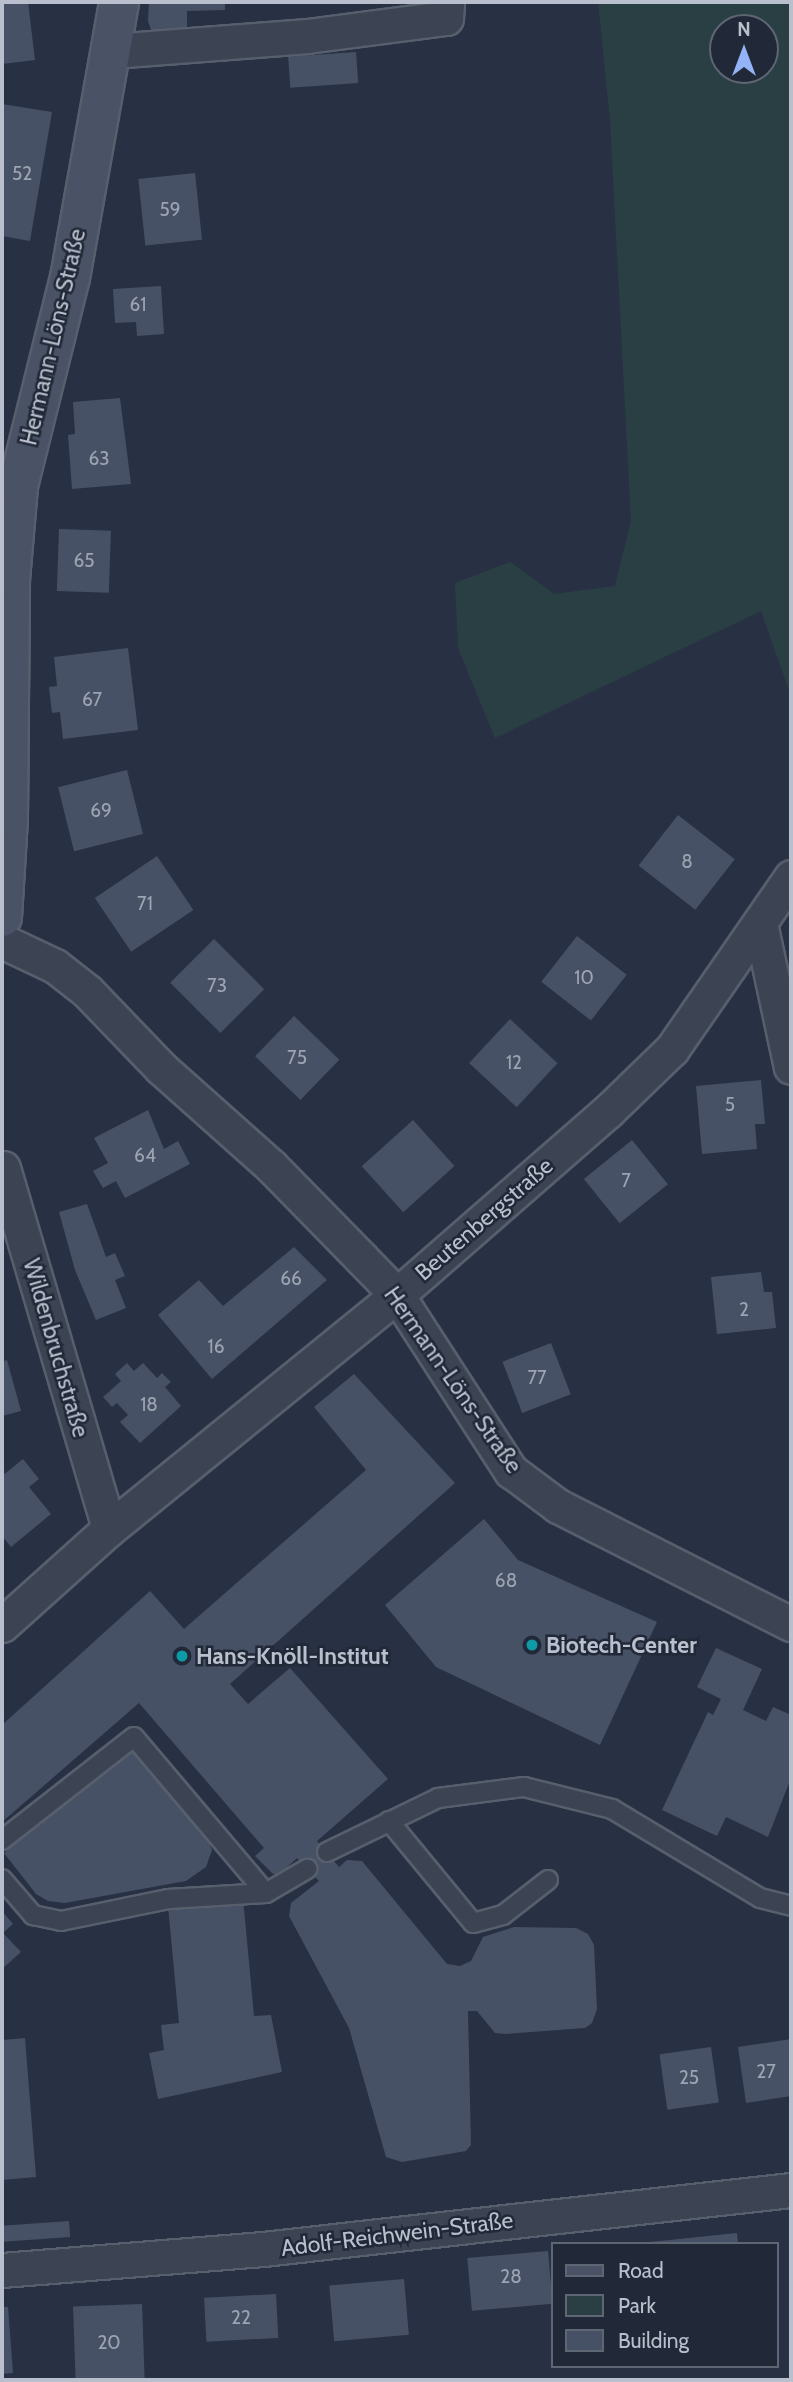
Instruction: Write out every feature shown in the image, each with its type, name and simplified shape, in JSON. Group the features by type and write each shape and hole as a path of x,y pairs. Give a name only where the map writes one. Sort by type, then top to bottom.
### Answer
{"main road":[{"name":"Hermann-Löns-Straße","path":"2,917 8,818 10,580 18,486 70,278 112,51 118,2"}],"street":[{"path":"112,51 307,36 446,18 447,2"},
{"name":"Beutenbergstraße","path":"2,1625 109,1529 397,1295 608,1111 672,1049 791,877"},
{"path":"760,923 791,1067"},
{"name":"Hermann-Löns-Straße","path":"2,941 55,966 87,991 161,1068 271,1166 397,1295 511,1471 558,1506 791,1623"},
{"name":"Wildenbruchstraße","path":"3,1168 109,1529"},
{"name":"Adolf-Reichwein-Straße","path":"2,2270 263,2249 791,2190"}],"lane":[{"path":"2,1840 134,1737 266,1893"},
{"path":"327,1852 438,1798 524,1787 612,1809 760,1898 791,1906"},
{"path":"389,1821 473,1923 503,1915 548,1880"},
{"path":"2,1879 33,1915 61,1921 168,1899 266,1893 307,1869"}],"green space":[{"path":"598,2 791,2 791,696 761,611 495,738 458,648 455,583 510,562 554,594 615,586 631,521 610,119"}],"building":[{"path":"2,2 28,2 35,60 2,64"},
{"path":"149,2 225,2 225,10 187,11 187,41 155,41 148,21"},
{"path":"356,52 358,83 290,88 288,57"},
{"path":"2,104 52,112 30,241 2,236"},
{"path":"195,173 202,240 145,246 138,179"},
{"path":"161,286 164,334 137,336 136,322 115,323 113,289"},
{"path":"120,398 131,484 72,489 68,435 75,434 73,402"},
{"path":"59,529 111,531 109,593 57,591"},
{"path":"128,648 138,730 63,739 60,712 52,713 49,687 57,686 54,657"},
{"path":"127,770 143,834 74,851 58,787"},
{"path":"678,815 735,859 695,910 639,865"},
{"path":"157,856 193,910 131,952 95,898"},
{"path":"577,936 627,975 591,1020 541,982"},
{"path":"214,939 264,989 220,1033 170,983"},
{"path":"294,1016 339,1060 300,1100 255,1056"},
{"path":"510,1019 558,1063 517,1107 469,1063"},
{"path":"761,1080 765,1124 755,1124 757,1149 702,1154 696,1086"},
{"path":"148,1110 164,1149 178,1141 190,1164 125,1198 116,1181 103,1188 93,1171 108,1163 94,1138"},
{"path":"413,1120 454,1166 403,1212 362,1166"},
{"path":"632,1140 668,1184 620,1223 584,1179"},
{"path":"87,1204 106,1257 115,1253 125,1276 115,1280 126,1308 96,1320 75,1270 59,1212"},
{"path":"294,1247 327,1280 212,1379 158,1315 199,1280 223,1306"},
{"path":"761,1272 764,1292 772,1292 776,1328 717,1334 711,1277"},
{"path":"551,1343 571,1394 522,1413 502,1362"},
{"path":"7,1360 21,1411 2,1416 2,1362"},
{"path":"127,1363 134,1371 143,1363 157,1378 162,1373 171,1382 165,1387 181,1406 140,1443 120,1422 128,1415 117,1403 112,1407 103,1397 121,1381 115,1374"},
{"path":"354,1374 455,1483 230,1684 248,1704 290,1668 388,1779 317,1841 339,1867 347,1860 362,1861 447,1964 460,1966 471,1961 483,1937 514,1927 576,1928 588,1934 594,1945 597,2009 592,2023 585,2028 495,2033 477,2011 468,2011 471,2145 466,2151 402,2162 386,2157 349,2028 289,1916 291,1903 319,1881 297,1858 280,1874 273,1874 255,1856 264,1848 139,1703 2,1822 2,1725 150,1591 184,1629 366,1470 314,1407"},
{"path":"23,1459 39,1479 29,1487 51,1514 11,1547 2,1536 2,1476"},
{"name":"Biotech-Center","path":"484,1519 518,1560 657,1622 600,1745 436,1667 385,1605"},
{"path":"716,1648 762,1669 743,1710 766,1721 773,1707 791,1715 791,1778 768,1837 726,1817 717,1836 662,1810 708,1712 713,1715 721,1699 697,1687"},
{"path":"132,1744 200,1821 212,1850 206,1867 186,1881 65,1903 48,1901 36,1894 4,1853"},
{"path":"243,1898 254,2016 271,2015 282,2072 158,2099 149,2053 164,2050 161,2025 179,2023 168,1906"},
{"path":"2,1911 13,1924 3,1933 21,1952 2,1969"},
{"path":"25,2038 36,2177 2,2180 2,2040"},
{"path":"791,2039 791,2096 746,2103 738,2047"},
{"path":"711,2047 719,2102 667,2110 660,2054"},
{"path":"69,2221 70,2237 3,2242 2,2226"},
{"path":"737,2233 738,2242 650,2242"},
{"path":"548,2251 552,2304 472,2311 467,2258"},
{"path":"404,2279 409,2335 334,2341 329,2286"},
{"path":"276,2294 278,2338 206,2342 204,2298"},
{"path":"142,2304 145,2380 76,2380 73,2306"},
{"path":"2,2307 8,2307 13,2373 2,2374"}],"place":[{"name":"Biotech-Center","path":"532,1645"},
{"name":"Hans-Knöll-Institut","path":"182,1656"}]}
